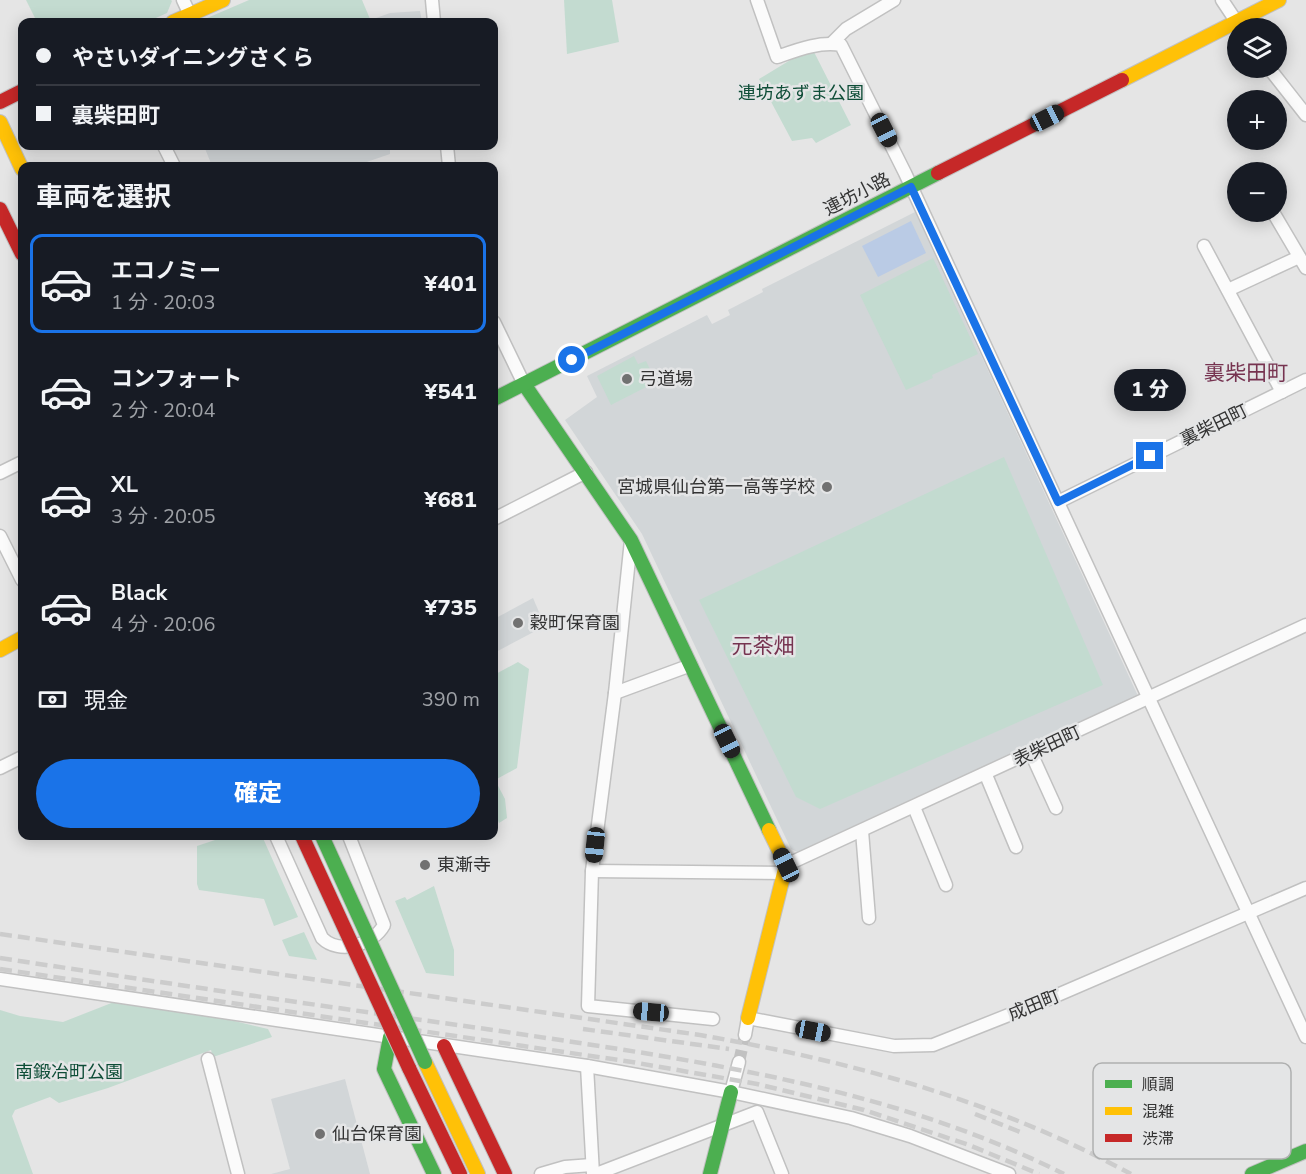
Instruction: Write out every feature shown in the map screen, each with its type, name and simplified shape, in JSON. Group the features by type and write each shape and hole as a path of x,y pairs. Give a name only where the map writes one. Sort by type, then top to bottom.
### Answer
{"street":[{"path":"183,0 190,15"},
{"path":"183,18 223,0"},
{"path":"432,0 434,18"},
{"path":"757,0 777,57 832,43 841,45 911,187 1306,1037"},
{"path":"832,43 846,29 894,0"},
{"path":"1222,0 1234,18"},
{"name":"連坊小路","path":"1250,18 1280,0"},
{"name":"連坊小路","path":"498,397 911,187 1227,30"},
{"path":"1277,78 1306,115"},
{"path":"0,102 18,93"},
{"path":"0,122 19,162"},
{"path":"0,209 18,246"},
{"path":"1280,222 1306,268"},
{"path":"1204,246 1282,392"},
{"path":"1228,290 1299,257"},
{"path":"498,330 524,384 631,540 785,869 745,1035"},
{"name":"裏柴田町","path":"1058,502 1306,380"},
{"path":"0,473 18,464"},
{"path":"498,517 586,472"},
{"path":"0,536 18,572"},
{"path":"631,540 615,693 592,871 588,1006 713,1018"},
{"name":"表柴田町","path":"785,869 1306,625"},
{"path":"0,650 18,640"},
{"path":"615,693 691,665"},
{"path":"1031,753 1056,808"},
{"path":"0,768 18,759"},
{"path":"986,775 1016,847"},
{"path":"914,807 946,885"},
{"path":"862,831 868,918"},
{"path":"278,840 322,938 331,945 345,947 360,944 380,932 384,925 351,840"},
{"path":"304,840 460,1174"},
{"path":"324,840 478,1174"},
{"path":"592,871 785,869"},
{"name":"成田町","path":"748,1018 894,1046 933,1045 1039,1003 1306,888"},
{"path":"0,979 587,1066 731,1092 851,1118 910,1136 1009,1174"},
{"path":"390,1037 384,1070 434,1174"},
{"path":"444,1046 505,1174"},
{"path":"208,1059 238,1174"},
{"path":"710,1174 738,1062"},
{"path":"587,1066 594,1171"},
{"path":"541,1174 565,1167 594,1171 757,1112 782,1174"},
{"path":"1291,1157 1306,1151"},
{"path":"1252,1174 1287,1159"}],"shaded area":[{"path":"420,11 421,18 376,18 390,13"},
{"path":"206,150 390,150 390,154 367,162 210,162"},
{"name":"宮城県仙台第一高等学校","path":"915,212 1138,696 800,853 791,849 642,534 565,420 597,397 587,376 707,315 712,324 730,315 728,310 763,292 762,289"},
{"name":"穀町保育園","path":"533,598 545,626 498,651 498,617"},
{"name":"仙台保育園","path":"345,1079 370,1174 271,1174 290,1169 271,1099"}],"green space":[{"path":"26,0 172,1 167,13 156,18 35,18"},
{"path":"249,0 362,0 370,18 207,18"},
{"path":"564,0 612,0 619,42 567,54"},
{"name":"連坊あずま公園","path":"814,52 851,125 816,143 812,138 792,141 759,79 792,59"},
{"path":"933,258 978,354 906,390 860,295"},
{"name":"弓道場","path":"634,356 638,364 646,361 656,382 611,405 597,376"},
{"path":"1004,457 1103,685 820,809 796,797 699,600"},
{"path":"518,662 529,669 517,768 498,778 498,673"},
{"path":"498,786 505,799 507,818 499,823"},
{"path":"215,840 264,840 298,917 274,926 264,899 199,890 197,846"},
{"path":"434,886 454,950 454,976 426,973 395,901 405,897 407,900"},
{"path":"304,932 317,960 289,956 282,940"},
{"name":"南鍛冶町公園","path":"114,1002 226,1019 268,1029 272,1037 213,1057 211,1050 108,1088 59,1103 50,1097 15,1110 12,1116 33,1174 0,1174 0,1010 20,1016 63,1022"}],"water":[{"path":"911,221 926,253 878,277 862,246"}],"tunnel":[{"path":"739,1062 745,1035"}],"railway":[{"path":"0,934 756,1045 812,1057 921,1087 1028,1125 1093,1155"},
{"path":"0,958 566,1041 712,1065 856,1097 927,1118 997,1143 1064,1174"},
{"path":"0,969 632,1062 757,1084 864,1110 969,1145 1039,1174"},
{"path":"583,1029 729,1049"},
{"path":"975,1114 1020,1132"},
{"path":"1102,1159 1131,1174"}],"traffic: fast":[{"path":"498,397 938,173"},
{"path":"524,384 631,540 769,830"},
{"path":"324,840 425,1062"},
{"path":"390,1037 384,1069 434,1174"},
{"path":"710,1174 731,1092"},
{"path":"1291,1157 1306,1151"},
{"path":"1252,1174 1287,1159"}],"traffic: slow":[{"path":"182,18 223,0"},
{"path":"1122,80 1279,0"},
{"path":"0,122 19,162"},
{"path":"0,650 18,640"},
{"path":"748,1018 786,865 769,830"},
{"path":"425,1062 478,1174"}],"traffic: jam":[{"path":"938,173 1122,80"},
{"path":"0,102 18,93"},
{"path":"0,209 18,246"},
{"path":"304,840 409,1068"},
{"path":"444,1046 505,1174"},
{"path":"409,1068 460,1174"}],"place":[{"name":"弓道場","path":"627,379"},
{"name":"宮城県仙台第一高等学校","path":"827,487"},
{"name":"穀町保育園","path":"518,623"},
{"name":"東漸寺","path":"425,865"},
{"name":"仙台保育園","path":"320,1134"}],"district":[{"name":"裏柴田町","path":"1246,373"},
{"name":"元茶畑","path":"763,646"}],"route":[{"path":"572,360 911,187 1058,502 1150,456"}]}
